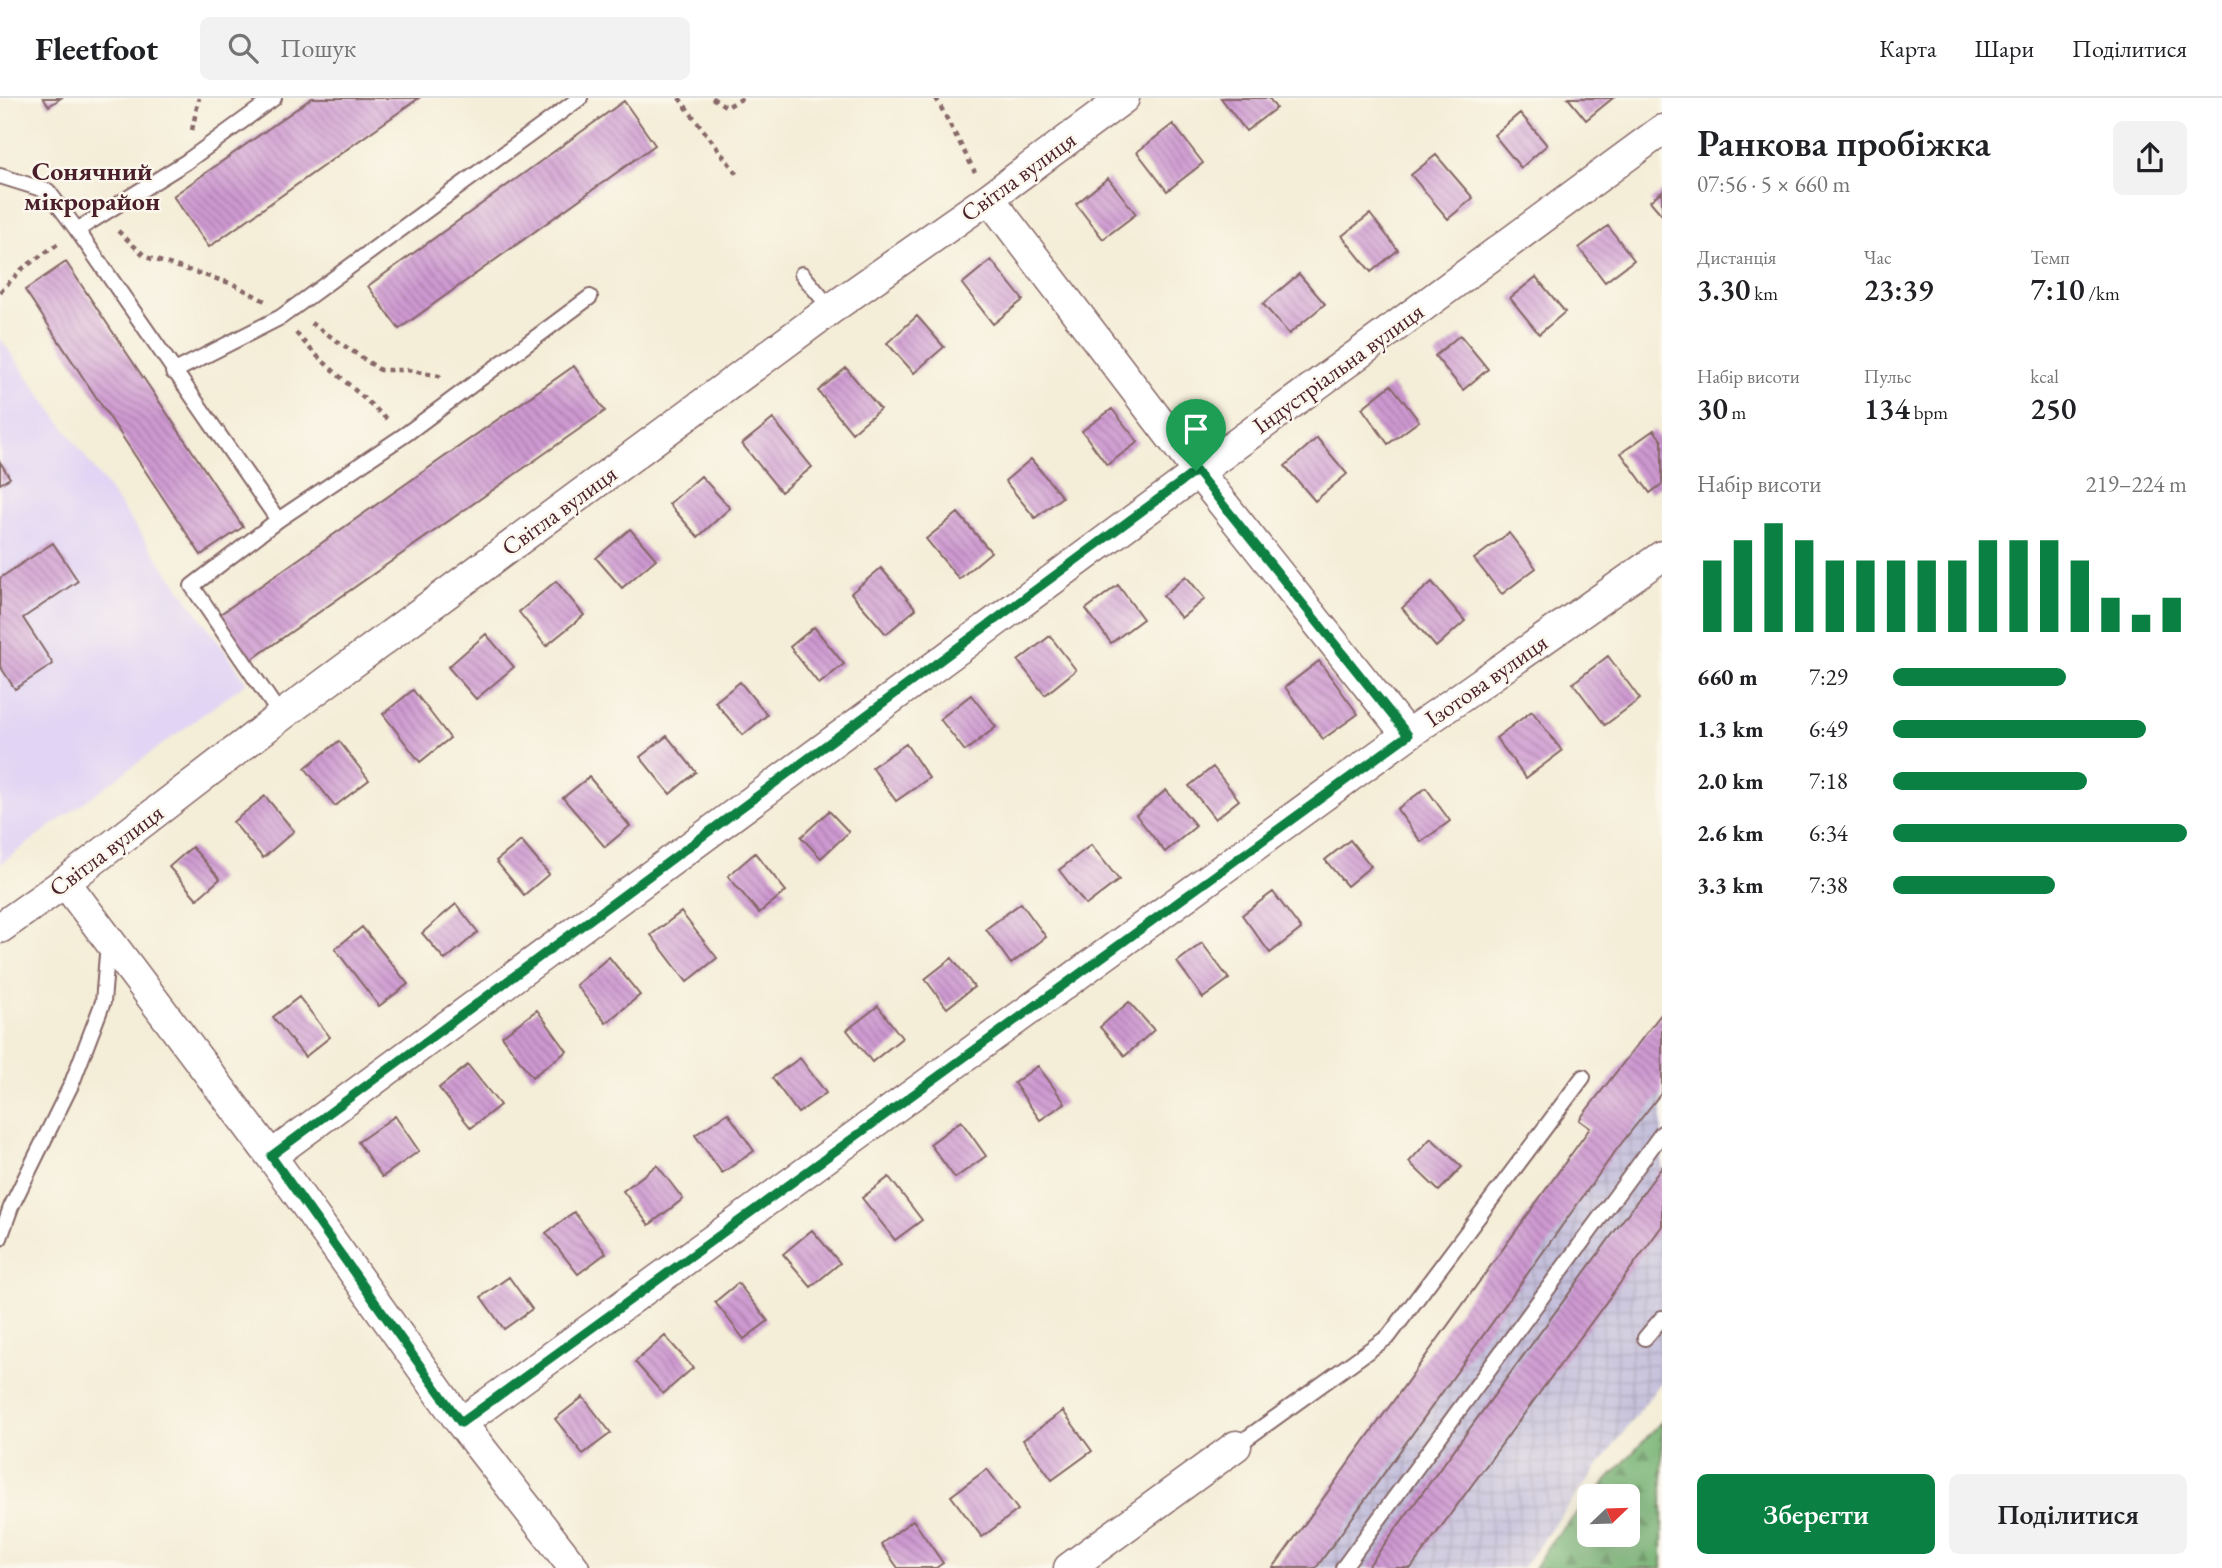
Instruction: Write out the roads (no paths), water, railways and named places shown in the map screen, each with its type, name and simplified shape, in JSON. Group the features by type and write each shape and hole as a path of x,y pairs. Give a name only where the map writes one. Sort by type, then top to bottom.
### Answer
{"street":[{"name":"Світла вулиця","path":"0,928 65,882 281,716 831,309 989,198 1124,98"},
{"name":"Індустріальна вулиця","path":"271,1156 1196,471 1662,130"},
{"path":"989,198 1196,471 1408,735"},
{"name":"Ізотова вулиця","path":"461,1423 1408,735 1662,556"},
{"path":"65,882 271,1156 461,1423 574,1568"},
{"path":"1069,1568 1236,1446"}],"lane":[{"path":"77,230 186,162 274,98"},
{"path":"173,372 281,317 580,98"},
{"path":"0,176 48,191 278,520"},
{"path":"802,274 831,309"},
{"path":"281,716 192,586 278,520 406,433 590,297"},
{"path":"0,1238 11,1207 72,1083 103,1002 109,941"},
{"path":"1236,1446 1388,1336 1583,1077"},
{"path":"1343,1568 1662,1133"},
{"path":"1645,1338 1662,1318"}],"district":[{"name":"Сонячний мікрорайон","path":"92,186"}]}
